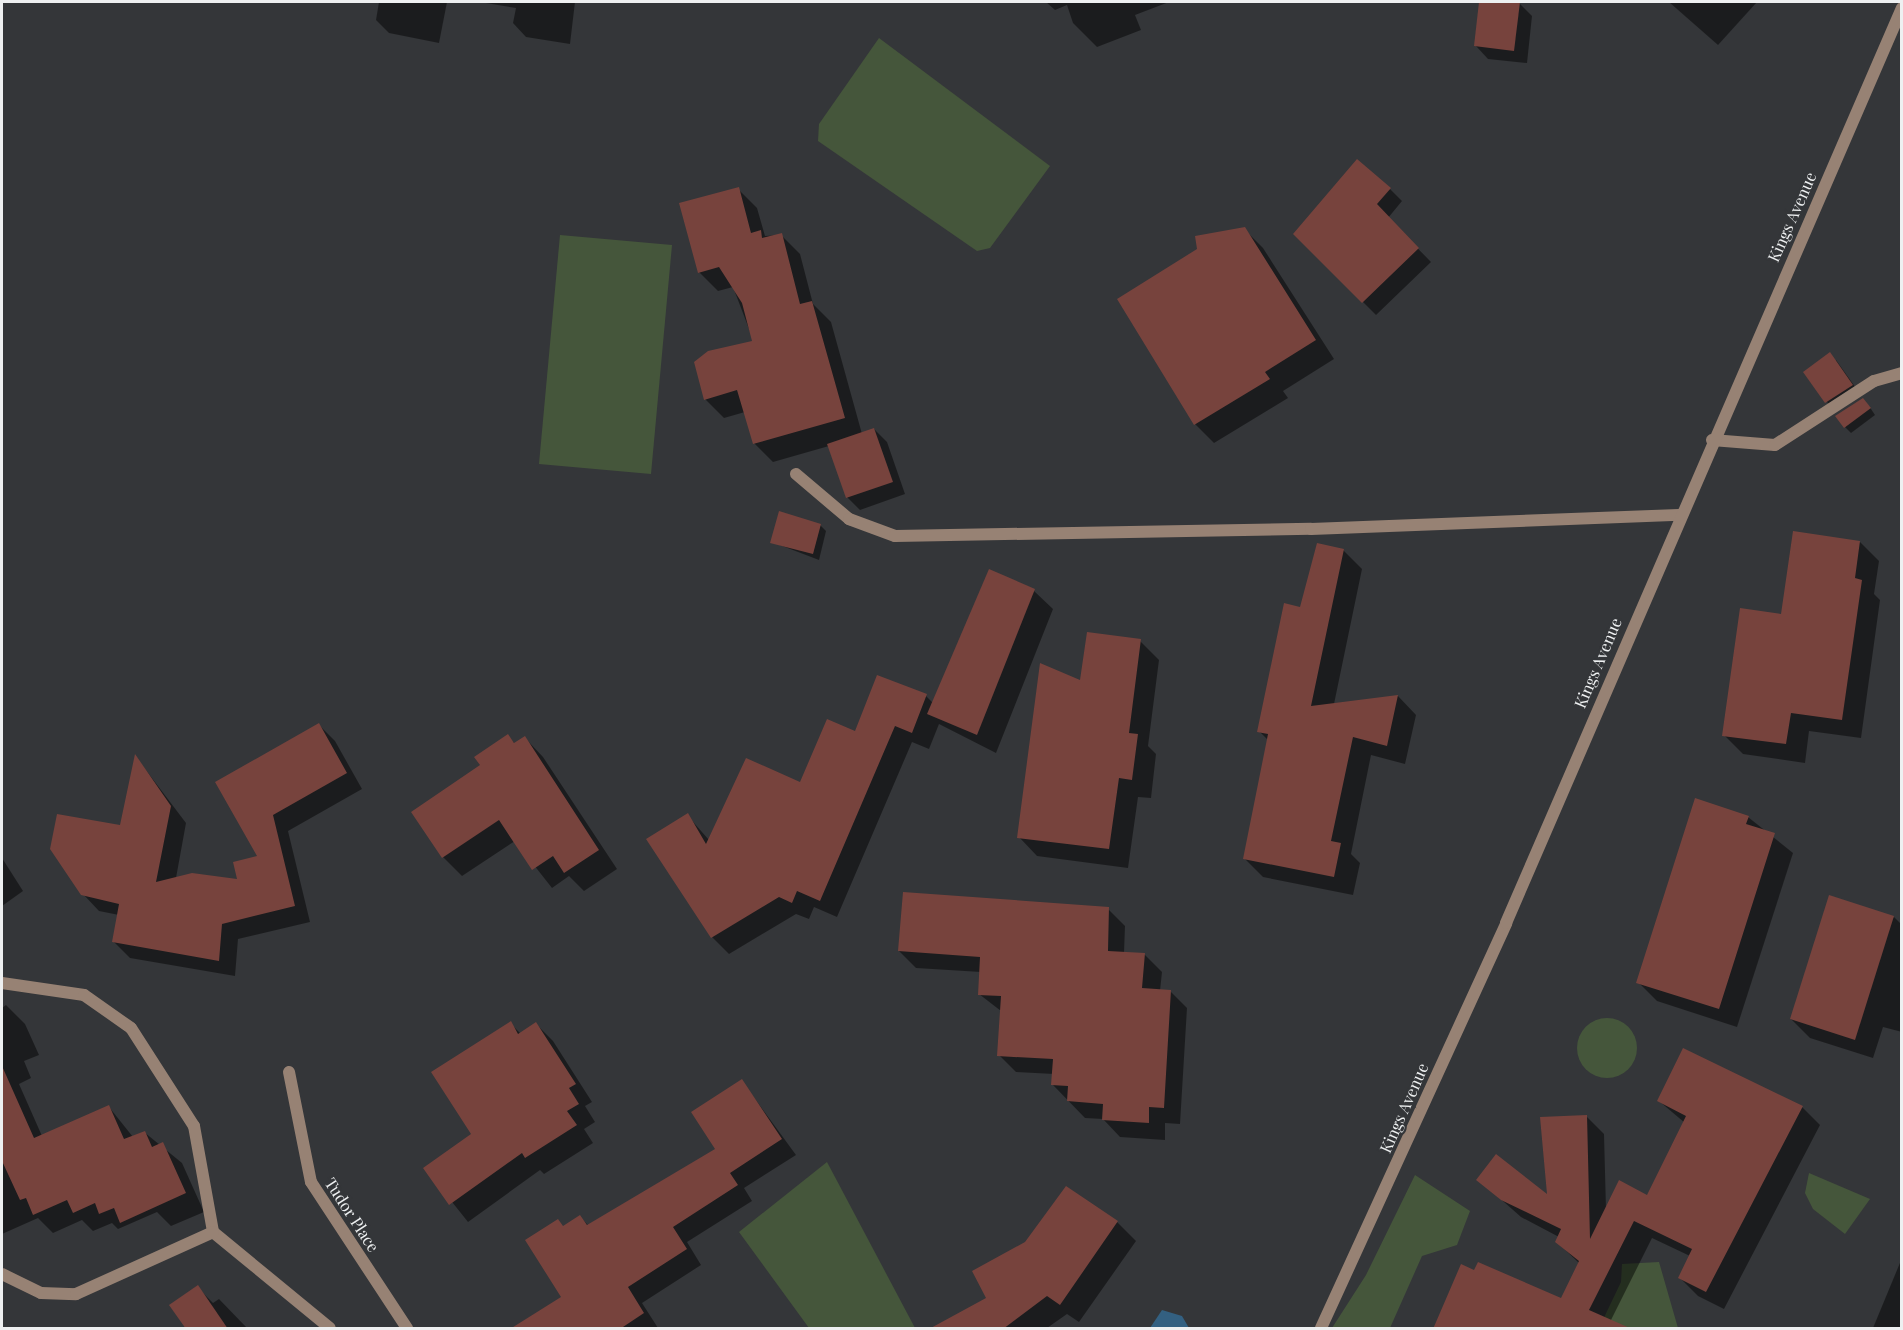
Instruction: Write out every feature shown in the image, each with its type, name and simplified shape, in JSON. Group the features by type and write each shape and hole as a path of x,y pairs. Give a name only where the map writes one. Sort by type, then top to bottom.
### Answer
{"street":[{"name":"Kings Avenue","path":"1321,1329 1506,923 1679,514 1902,8"},
{"path":"1712,440 1775,445 1874,381 1902,374"},
{"path":"796,474 849,519 895,536 1311,529 1679,514"},
{"path":"2,983 84,995 131,1028 194,1126 213,1232 330,1329"},
{"name":"Tudor Place","path":"289,1072 311,1182 407,1329"},
{"path":"2,1274 40,1293 76,1294 213,1232"}],"green space":[{"path":"879,38 1050,166 990,248 977,251 818,141 819,124"},
{"path":"560,235 672,245 651,474 539,464"},
{"path":"1601,1018 1613,1018 1624,1023 1632,1031 1637,1048 1635,1060 1624,1073 1613,1078 1601,1078 1590,1073 1582,1065 1577,1054 1577,1042 1582,1031 1590,1023"},
{"path":"827,1162 915,1328 809,1328 739,1232"},
{"path":"1809,1173 1870,1199 1845,1234 1813,1209 1805,1193"},
{"path":"1415,1175 1470,1211 1457,1245 1422,1256 1390,1328 1332,1328 1366,1275"},
{"path":"1659,1262 1678,1328 1599,1328 1621,1282 1622,1264"}],"water":[{"path":"1162,1310 1182,1316 1189,1328 1150,1328"}],"building":[{"path":"1479,2 1520,2 1514,51 1474,46"},
{"path":"1357,159 1391,188 1377,204 1419,248 1362,303 1293,234"},
{"path":"739,187 751,233 761,230 762,238 782,233 800,304 812,301 845,418 753,444 737,390 704,400 694,362 708,351 752,341 742,303 719,267 698,273 679,203"},
{"path":"1245,227 1316,340 1265,372 1270,379 1194,425 1117,299 1197,249 1195,236"},
{"path":"1830,352 1853,385 1825,403 1803,372"},
{"path":"1863,398 1871,408 1844,428 1835,416"},
{"path":"874,428 893,482 846,498 827,444"},
{"path":"779,511 821,524 813,554 770,543"},
{"path":"1793,531 1860,541 1855,578 1862,580 1842,720 1791,713 1786,744 1722,736 1740,608 1781,614"},
{"path":"1317,543 1344,549 1311,706 1398,695 1387,746 1353,737 1331,841 1341,843 1334,877 1243,859 1268,734 1257,732 1284,603 1300,607"},
{"path":"989,569 1035,589 977,735 927,714"},
{"path":"1087,632 1141,639 1129,733 1138,734 1132,780 1119,778 1109,849 1017,838 1040,663 1080,680"},
{"path":"877,675 927,694 912,733 895,726 820,901 797,891 792,903 779,897 711,938 646,839 688,813 706,844 746,758 800,782 827,719 855,731"},
{"path":"319,723 347,773 273,815 295,906 222,924 219,961 112,942 119,904 81,895 50,849 57,814 120,825 135,754 171,806 156,882 192,873 237,879 233,862 257,856 215,782"},
{"path":"508,734 514,743 525,736 599,850 564,873 553,856 532,870 499,820 442,858 411,812 480,765 474,757"},
{"path":"1695,798 1749,816 1746,824 1775,833 1719,1009 1636,983"},
{"path":"903,892 1109,907 1108,951 1145,953 1142,988 1171,990 1164,1108 1149,1107 1149,1123 1102,1120 1103,1104 1067,1101 1068,1086 1051,1085 1053,1059 997,1056 1001,996 978,995 980,957 898,951"},
{"path":"1829,895 1894,916 1855,1040 1790,1019"},
{"path":"511,1021 518,1034 536,1022 576,1084 569,1088 579,1104 567,1111 577,1125 525,1158 522,1153 449,1205 423,1168 471,1134 431,1072"},
{"path":"1683,1048 1803,1106 1706,1292 1678,1278 1692,1249 1634,1221 1589,1310 1632,1329 1433,1329 1461,1264 1474,1270 1478,1262 1561,1298 1579,1261 1555,1242 1561,1229 1501,1200 1476,1180 1496,1154 1547,1194 1540,1117 1587,1115 1590,1239 1619,1180 1647,1195 1686,1116 1657,1101"},
{"path":"2,1066 34,1138 109,1105 124,1139 145,1131 152,1147 163,1142 186,1193 120,1223 114,1208 99,1214 95,1203 73,1213 67,1200 33,1215 26,1198 20,1200 2,1161"},
{"path":"742,1079 782,1139 730,1173 738,1185 673,1227 687,1249 628,1287 644,1313 620,1329 510,1329 561,1297 525,1240 558,1219 563,1226 580,1215 587,1225 715,1149 691,1112"},
{"path":"1066,1186 1118,1221 1060,1305 1047,1296 1003,1329 929,1329 986,1298 972,1271 1025,1242"},
{"path":"198,1285 228,1329 186,1329 169,1305"}]}
